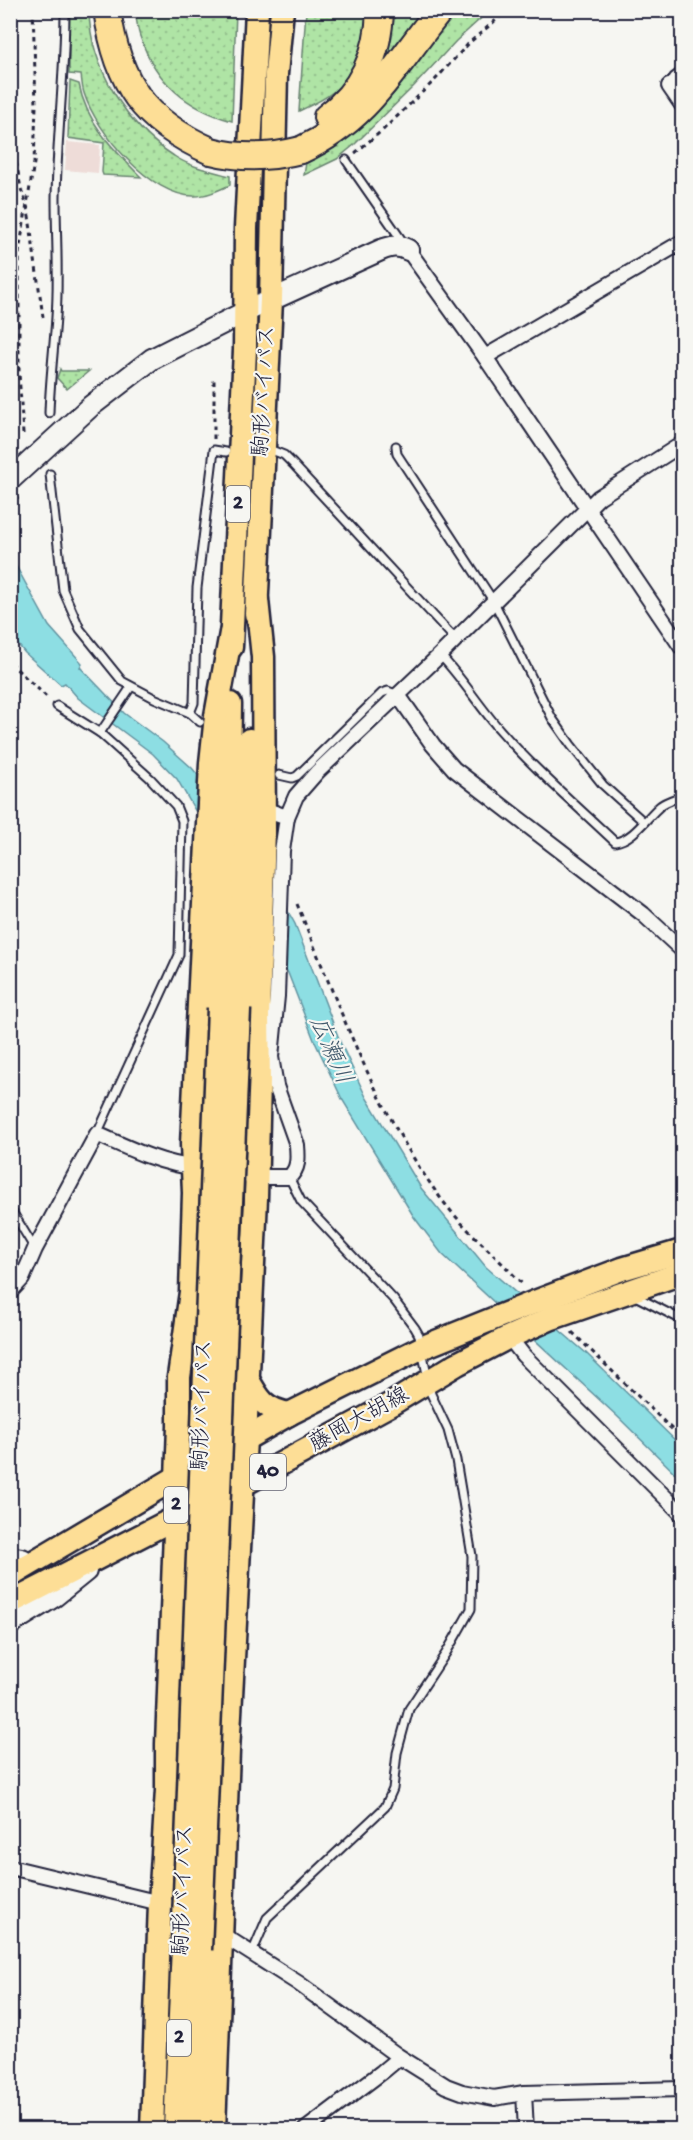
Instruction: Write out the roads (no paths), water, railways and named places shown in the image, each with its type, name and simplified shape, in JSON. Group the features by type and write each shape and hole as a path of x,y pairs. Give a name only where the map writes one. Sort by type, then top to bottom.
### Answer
{"highway":[{"path":"106,10 117,59 138,99 152,115 188,141 213,143 229,138 256,140 285,137 301,141 336,132 383,86 440,10"},
{"path":"123,10 129,43 149,85 175,113 194,125 213,143"},
{"path":"301,141 346,101 359,85 370,64 376,45 380,10"}],"main road":[{"name":"駒形バイパス","path":"229,1008 216,889 229,781 231,633 245,350 246,228 257,10"},
{"name":"駒形バイパス","path":"194,2130 192,1948 229,1008 258,815 257,600 271,300 276,74 282,10"},
{"name":"2","path":"152,2130 167,1906 166,1744 179,1377 191,1292 192,1144 216,889 211,763 216,716 231,633"},
{"name":"2","path":"214,2130 217,1930 243,1486 256,1177 259,974 258,815"},
{"name":"40","path":"507,1330 531,1296 682,1251"},
{"name":"40","path":"507,1330 560,1323 632,1289 682,1273"},
{"name":"藤岡大胡線","path":"10,1576 20,1561 289,1414 421,1348 507,1330"},
{"name":"藤岡大胡線","path":"10,1603 175,1518 243,1486 428,1382 507,1330"},
{"path":"247,1378 257,1397 267,1406 274,1411 289,1414"},
{"name":"駒形バイパス","path":"175,2130 192,1948"}],"street":[{"path":"669,86 682,105"},
{"path":"16,475 91,406 152,359 271,300 392,246 401,246 408,250 485,357 682,648"},
{"path":"485,357 681,248"},
{"path":"10,1292 22,1279 35,1249 97,1134 143,1155 169,1163 256,1177 289,1178 294,1173 297,1166 297,1145 272,1071 272,1044 277,996 282,851 287,817 296,796 317,772 456,640 599,497 682,444"},
{"path":"398,695 433,745 454,769 634,907 682,950"},
{"path":"258,815 287,817"},
{"path":"507,1330 523,1355 682,1514"},
{"path":"10,1624 55,1596 104,1556"},
{"path":"10,1867 167,1906"},
{"path":"217,1930 298,1983 398,2056 436,2080 462,2092 494,2098 524,2093 682,2089"},
{"path":"305,2130 382,2072 398,2056"},
{"path":"524,2093 526,2130"}],"lane":[{"path":"49,413 56,316 57,197 65,10"},
{"path":"669,86 674,77 682,71"},
{"path":"346,160 408,250"},
{"path":"396,446 397,454 494,602 552,718 571,746 603,785 644,822"},
{"path":"190,713 194,704 197,588 214,450 226,452"},
{"path":"274,452 284,455 293,464 456,640"},
{"path":"50,474 60,574 67,600 80,629 122,681 190,713 200,722"},
{"path":"440,655 456,672 501,731 615,842 622,841 662,804 682,796"},
{"path":"101,730 131,687"},
{"path":"279,775 292,778 297,776 382,693 388,691 398,695"},
{"path":"57,706 101,730 163,791 176,807 182,821 179,955 97,1134"},
{"path":"252,1953 267,1918 385,1807 393,1789 397,1753 409,1709 446,1653 471,1608 472,1556 456,1461 448,1430 431,1394 418,1335 410,1319 301,1201 289,1178"},
{"path":"10,1208 35,1249"},
{"path":"632,1289 637,1297 682,1320"}],"water":[{"name":"広瀬川","path":"10,555 49,626 82,663 80,667 124,713 163,742 192,768 251,845 295,924 341,1044 366,1097 421,1188 486,1267 586,1353 682,1447 682,1480 617,1416 442,1254 414,1217 342,1099 314,1040 288,973 177,779 153,754 78,698 65,683 61,685 25,653 11,636"}]}
